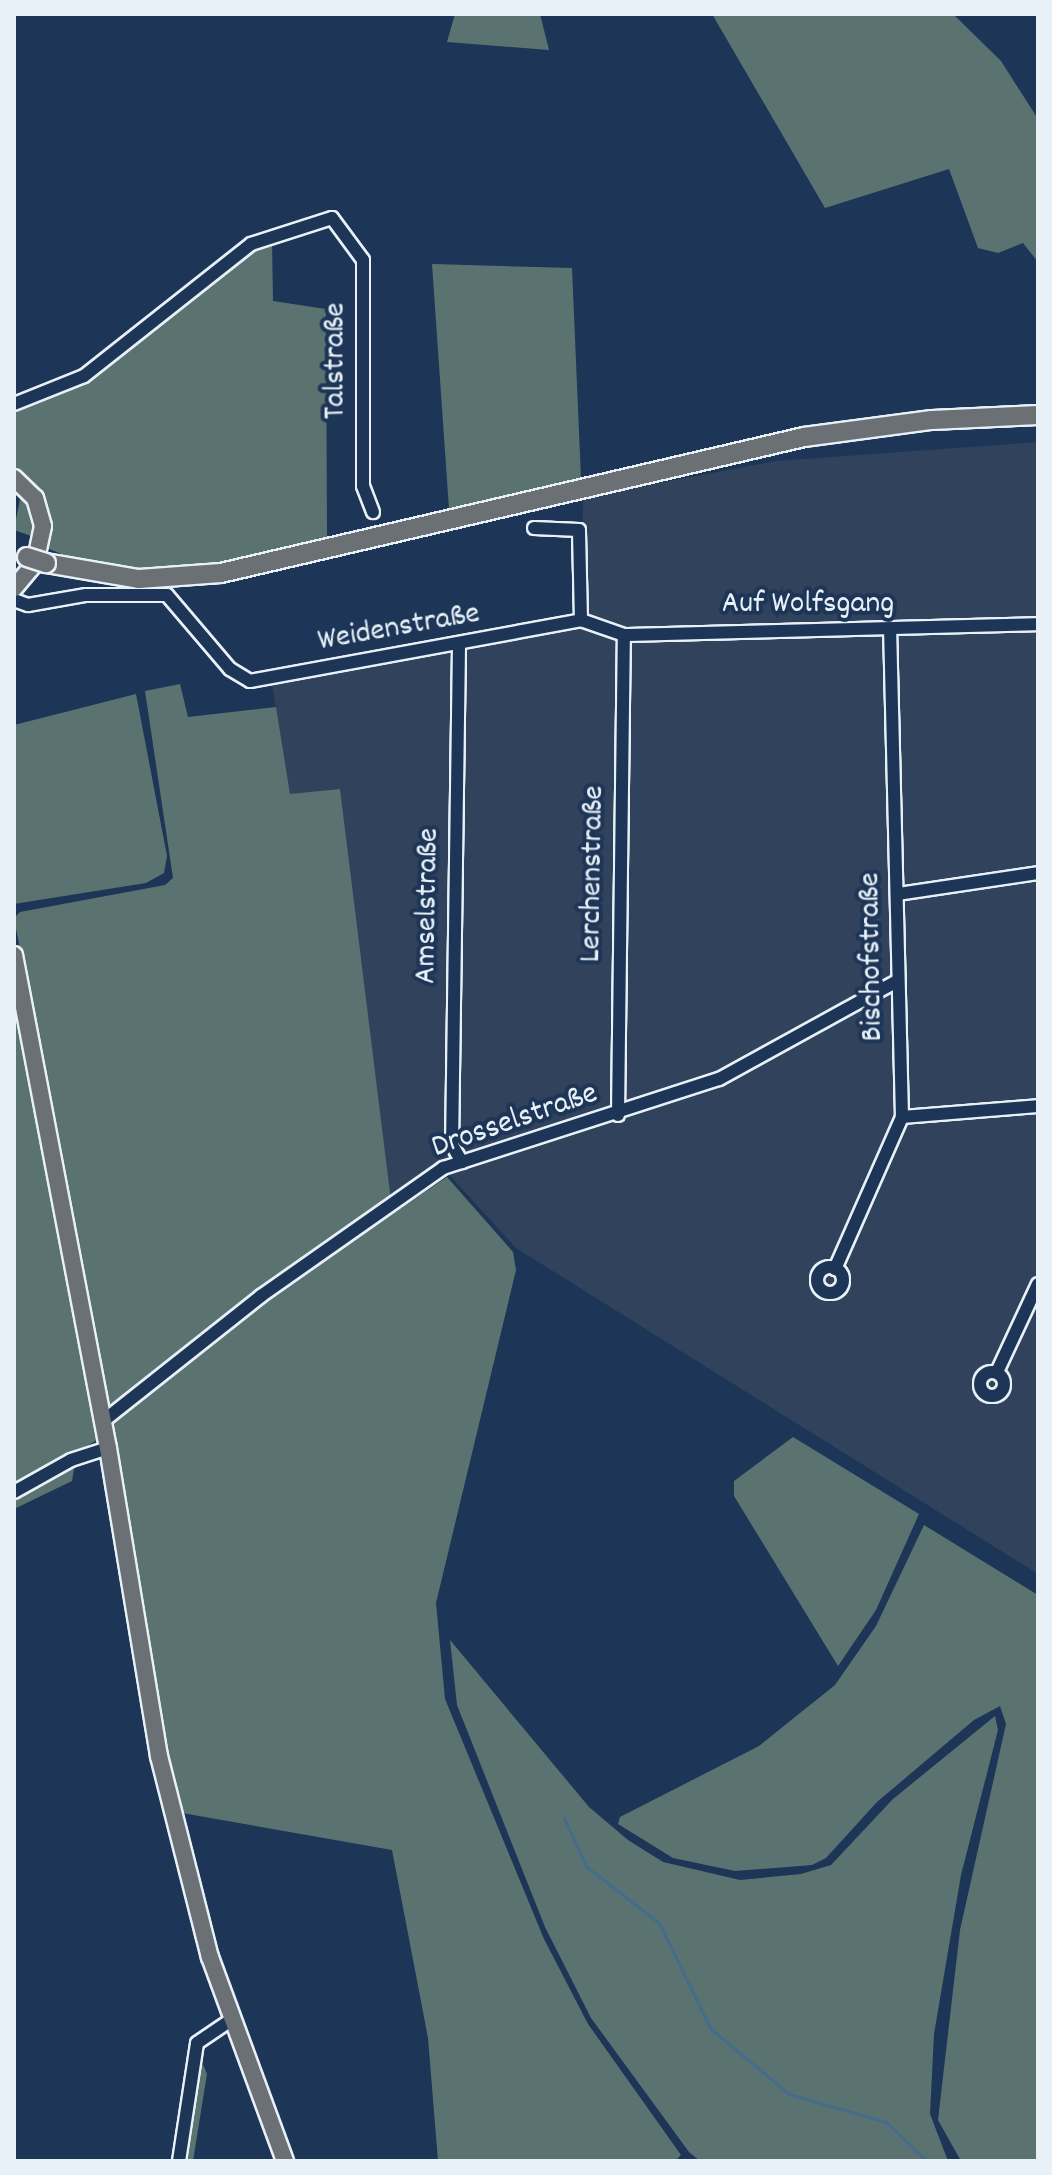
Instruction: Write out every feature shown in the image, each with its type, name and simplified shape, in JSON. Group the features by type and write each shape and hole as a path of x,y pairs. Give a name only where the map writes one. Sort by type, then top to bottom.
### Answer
{"highway":[{"path":"20,554 46,563 139,579 221,573 804,437 932,420 1038,415"}],"main road":[{"path":"14,478 35,498 43,526 35,563 14,588"},
{"path":"14,955 108,1448 159,1756 231,2020 285,2161"}],"street":[{"name":"Talstraße","path":"14,404 84,376 251,244 332,218 363,260 363,486 373,512"},
{"path":"534,528 579,530 581,620"},
{"name":"Weidenstraße","path":"14,600 28,605 125,593 167,595 230,669 250,681 459,646 581,620"},
{"name":"Auf Wolfsgang","path":"581,620 624,635 890,631 1038,624"},
{"name":"Bischofstraße","path":"835,1269 902,1117 890,631"},
{"name":"Lerchenstraße","path":"618,1115 624,635"},
{"name":"Amselstraße","path":"459,646 452,1145 462,1162"},
{"path":"898,894 1038,873"},
{"name":"Drosselstraße","path":"102,1422 261,1296 443,1168 618,1115 719,1079 897,981"},
{"path":"902,1117 1038,1106"},
{"path":"997,1372 1038,1284"},
{"path":"14,1492 71,1460 108,1448"},
{"path":"179,2161 197,2043 231,2020"}],"shaded area":[{"path":"1038,442 1038,1574 516,1248 443,1168 389,1206 340,789 290,795 271,678 581,620 583,497 776,461"}],"green space":[{"path":"455,14 540,14 549,50 447,42"},
{"path":"712,14 953,14 1001,61 1038,119 1038,262 1023,243 998,253 978,248 949,169 825,208"},
{"path":"272,240 273,301 326,309 327,538 227,565 149,571 83,563 47,548 31,486 14,470 14,410 102,372 245,254"},
{"path":"432,264 572,268 581,479 449,509"},
{"path":"21,494 36,524 34,537 14,530"},
{"path":"180,684 188,717 276,707 290,794 340,789 391,1201 109,1409 14,918 20,912 165,885 173,878 145,691"},
{"path":"136,694 167,856 164,873 146,883 14,904 14,725"},
{"path":"14,979 99,1439 14,1488"},
{"path":"447,1177 513,1252 516,1270 436,1603 445,1699 544,1939 588,2024 681,2155 675,2161 438,2161 428,2038 392,1850 182,1813 175,1804 110,1424 246,1314"},
{"path":"793,1437 919,1514 876,1610 838,1666 734,1496 734,1481"},
{"path":"74,1469 72,1481 14,1509 14,1499 62,1470"},
{"path":"924,1525 1038,1595 1038,2161 961,2161 938,2120 960,1930 1006,1724 1000,1706 974,1720 877,1802 826,1858 812,1865 735,1871 673,1858 618,1824 620,1817 759,1746 835,1685 876,1626"},
{"path":"450,1640 589,1807 628,1840 663,1862 740,1880 801,1874 831,1865 893,1799 995,1716 998,1730 961,1875 934,2034 930,2114 948,2161 700,2161 689,2152 591,2018 545,1927 457,1705"},
{"path":"201,2060 207,2074 193,2161 182,2161 195,2067"}],"waterway":[{"path":"564,1818 586,1866 659,1923 711,2029 789,2094 886,2122 927,2161"}]}
